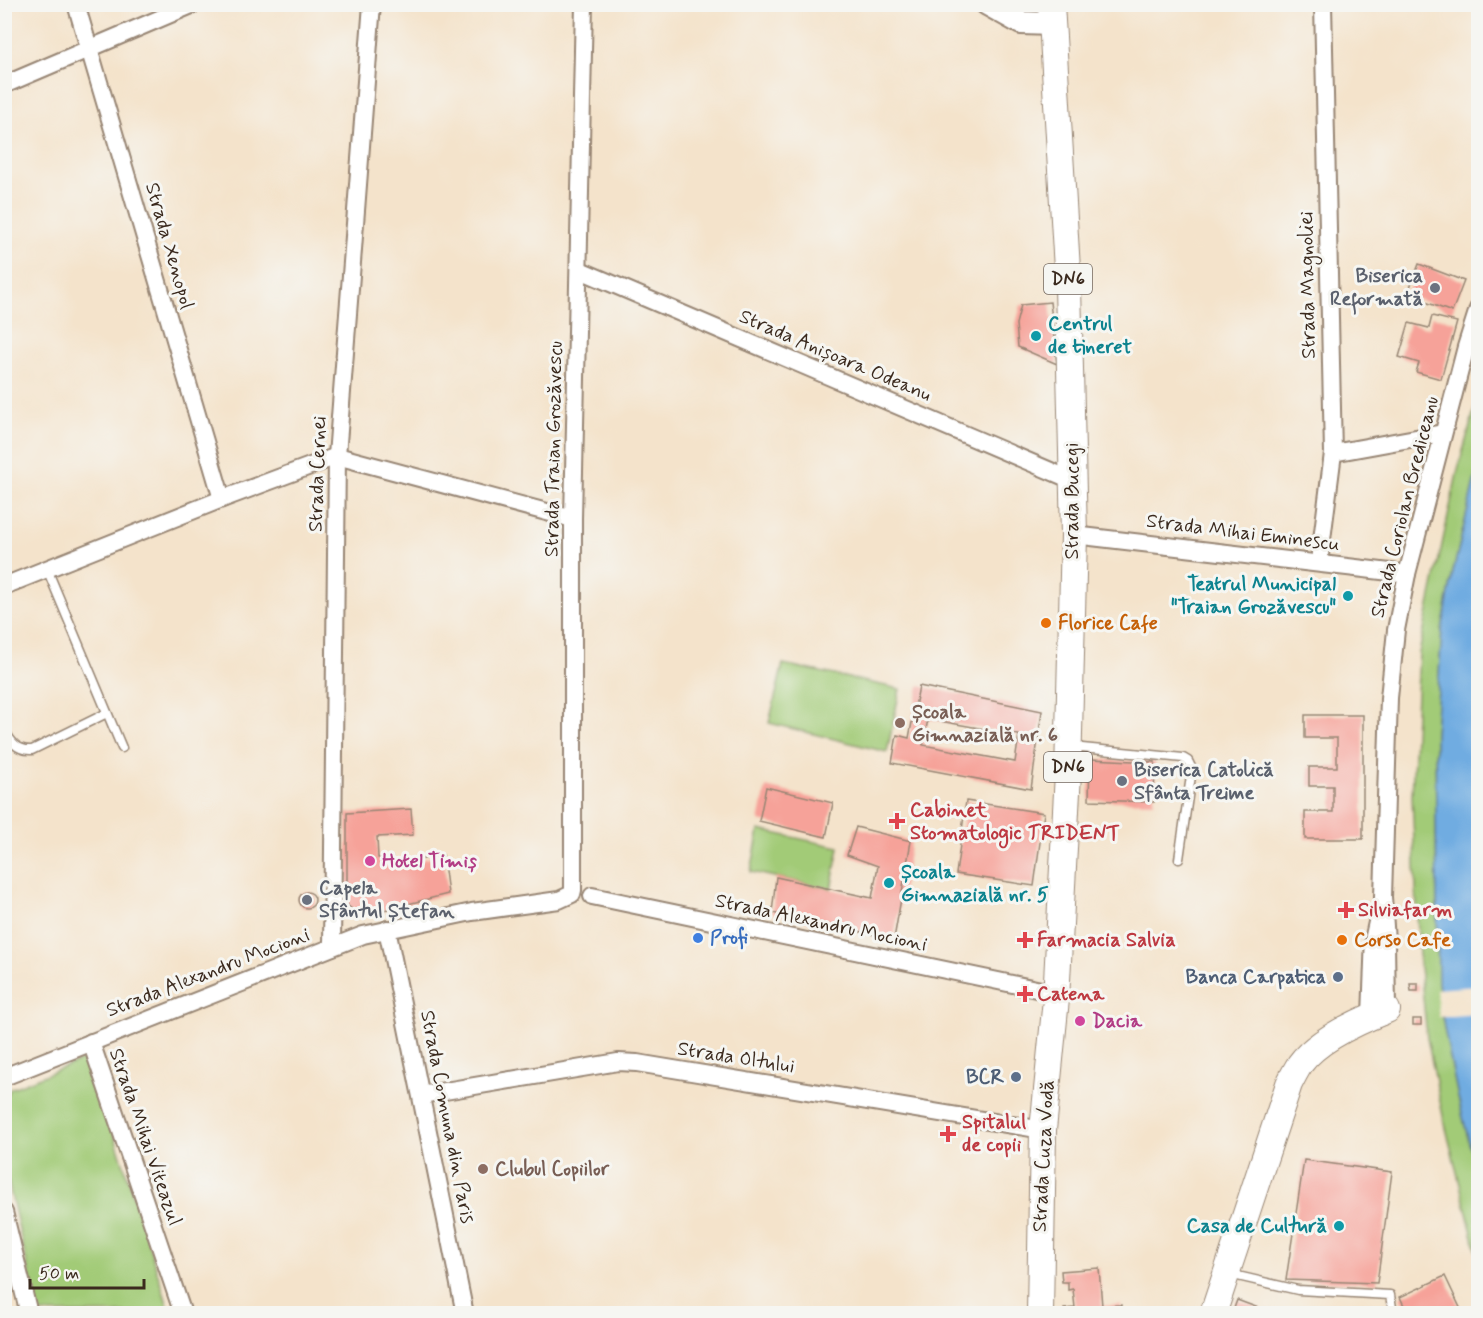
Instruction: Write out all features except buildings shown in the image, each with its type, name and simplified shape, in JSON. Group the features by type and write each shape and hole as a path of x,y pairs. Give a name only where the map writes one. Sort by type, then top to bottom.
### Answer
{"main road":[{"path":"987,4 1021,23 1052,14"},
{"name":"Strada Bucegi","path":"1048,994 1069,747 1074,535 1068,286 1052,14"},
{"name":"Strada Cuza Vodă","path":"1040,1314 1048,994"},
{"path":"1213,1314 1289,1084 1300,1063 1332,1037 1379,1013"}],"street":[{"name":"Strada Xenopol","path":"76,4 222,499"},
{"path":"4,85 194,4"},
{"name":"Strada Cernei","path":"332,946 337,456 372,4"},
{"name":"Strada Traian Grozăvescu","path":"572,894 573,519 584,4"},
{"name":"Strada Magnoliei","path":"1319,564 1333,453 1323,4"},
{"name":"Strada Anișoara Odeanu","path":"579,270 1074,481"},
{"name":"Strada Coriolan Brediceanu","path":"1379,1013 1374,936 1383,897 1389,698 1396,630 1407,574 1443,433 1479,309"},
{"path":"1333,453 1443,433"},
{"path":"4,586 337,456 573,519"},
{"name":"Strada Mihai Eminescu","path":"1074,535 1407,574"},
{"name":"Strada Alexandru Mocioni","path":"4,1077 332,946 387,929 472,912 559,900 572,894"},
{"name":"Strada Alexandru Mocioni","path":"592,896 1048,994"},
{"name":"Strada Comuna din Paris","path":"387,929 465,1314"},
{"name":"Strada Mihai Viteazul","path":"91,1042 183,1314"},
{"name":"Strada Oltului","path":"421,1095 618,1062 637,1063 1043,1130"},
{"path":"4,1212 29,1314"}],"lane":[{"path":"47,569 122,748"},
{"path":"4,729 14,744 21,749 32,750 108,713"},
{"path":"1069,747 1183,758 1188,761 1192,769 1179,859"},
{"path":"1226,1273 1298,1290 1390,1295 1393,1314"}],"green space":[{"path":"1478,397 1478,466 1442,630 1435,734 1438,982 1444,1028 1458,1097 1478,1179 1478,1257 1443,1116 1427,1038 1419,957 1412,796 1419,653 1458,469"},
{"path":"783,664 900,689 887,752 769,723"},
{"path":"759,830 839,847 831,889 751,872"},
{"path":"90,1057 170,1313 38,1313 5,1168 4,1104 10,1089"}],"water":[{"path":"1478,466 1478,1179 1458,1097 1444,1028 1438,982 1435,734 1442,630"}],"pier":[{"path":"1478,986 1478,1014 1439,1017 1436,989"}],"place":[{"name":"Biserica Reformată","path":"1435,288"},
{"name":"Centrul de tineret","path":"1036,336"},
{"name":"Teatrul Municipal \"Traian Grozăvescu\"","path":"1348,596"},
{"name":"Florice Cafe","path":"1046,623"},
{"name":"Școala Gimnazială nr. 6","path":"900,723"},
{"name":"Biserica Catolică Sfânta Treime","path":"1122,781"},
{"name":"Cabinet Stomatologic TRIDENT","path":"897,821"},
{"name":"Hotel Timiș","path":"370,861"},
{"name":"Școala Gimnazială nr. 5","path":"889,883"},
{"name":"Capela Sfântul Ștefan","path":"307,900"},
{"name":"Silviafarm","path":"1346,910"},
{"name":"Profi","path":"698,938"},
{"name":"Farmacia Salvia","path":"1025,940"},
{"name":"Corso Cafe","path":"1342,940"},
{"name":"Banca Carpatica","path":"1338,977"},
{"name":"Catena","path":"1025,994"},
{"name":"Dacia","path":"1080,1021"},
{"name":"BCR","path":"1016,1077"},
{"name":"Spitalul de copii","path":"948,1134"},
{"name":"Clubul Copiilor","path":"483,1169"},
{"name":"Casa de Cultură","path":"1339,1226"}]}
